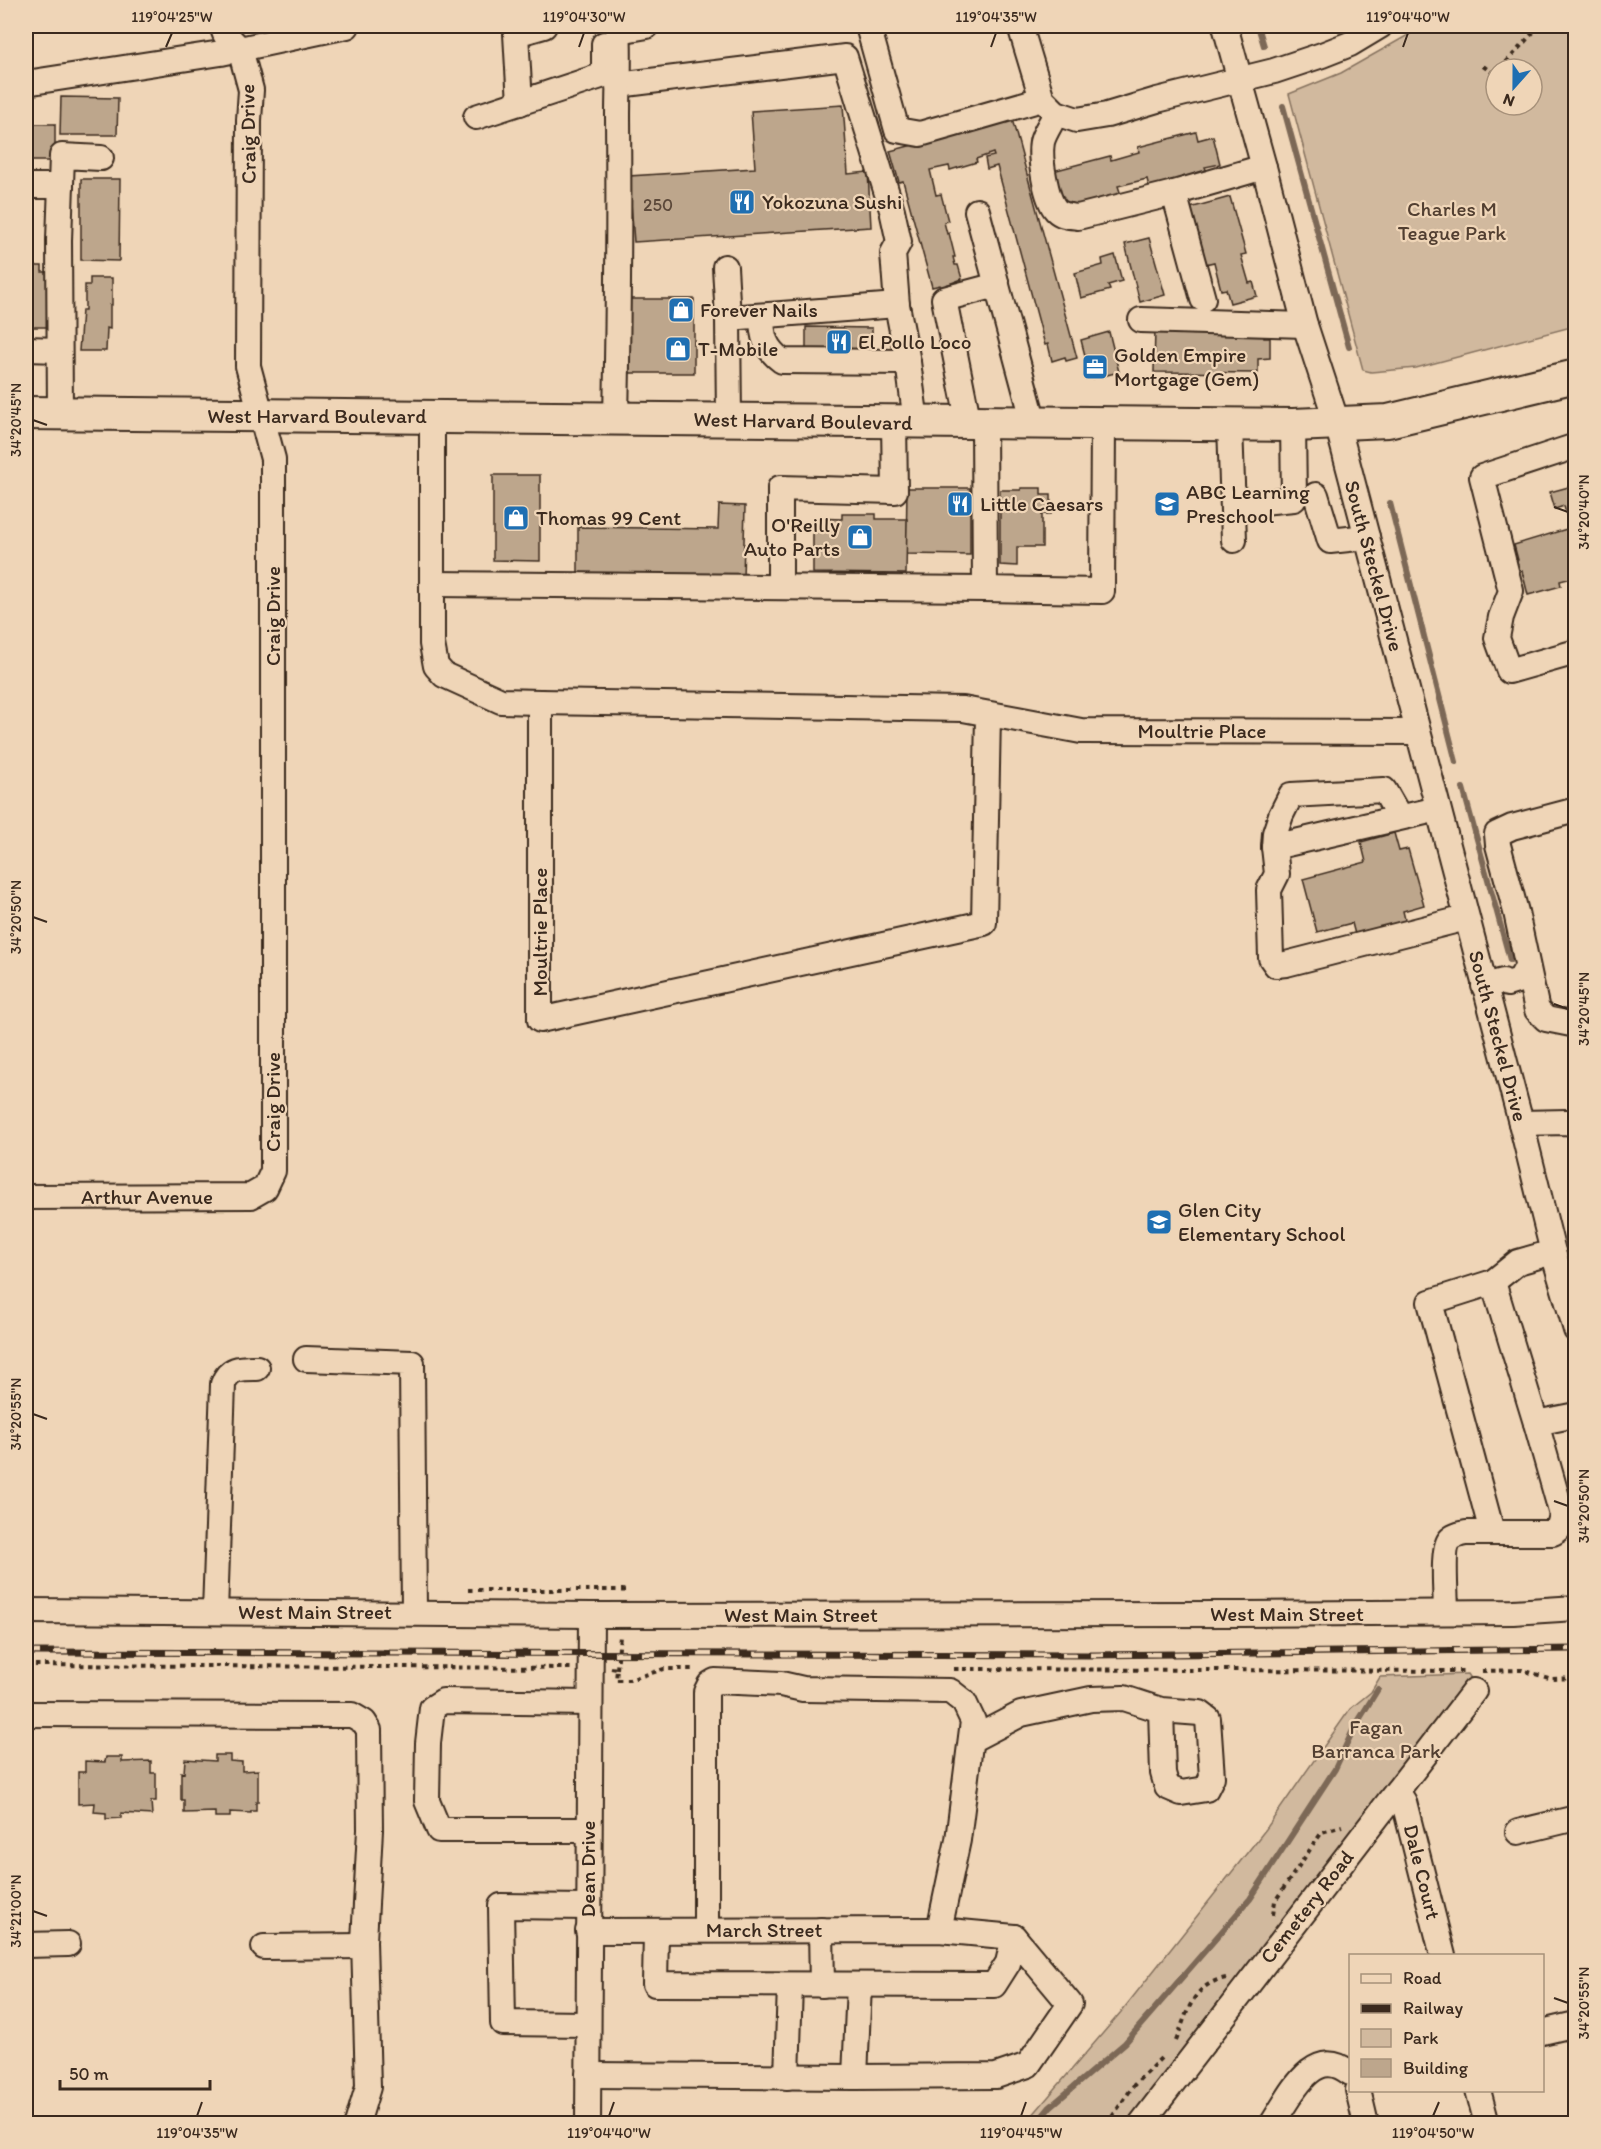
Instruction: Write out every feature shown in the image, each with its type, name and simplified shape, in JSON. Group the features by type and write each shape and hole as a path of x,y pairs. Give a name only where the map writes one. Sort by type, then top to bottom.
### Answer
{"main road":[{"name":"West Harvard Boulevard","path":"26,413 1293,426 1388,421 1574,384"}],"street":[{"name":"Craig Drive","path":"222,26 225,34 240,49 251,90 248,366 273,459 273,1171 265,1188"},
{"path":"240,49 250,31 247,26"},
{"path":"26,83 240,49 347,26"},
{"path":"520,103 516,34 544,26"},
{"path":"614,27 647,26"},
{"path":"867,26 897,130 920,134 1049,106 1077,120 1107,115 1240,80 1322,55 1350,44 1380,26"},
{"path":"1020,26 1049,106 1041,157 1045,183 1055,209 1064,216 1078,218 1264,167"},
{"name":"South Steckel Drive","path":"1225,26 1305,325 1337,423 1466,918 1510,979 1521,1124 1575,1330"},
{"path":"614,27 620,61 618,85 620,223 616,420"},
{"path":"476,117 604,75 614,27"},
{"path":"618,85 845,57 892,210 899,242 893,253 897,305 908,362 905,422 895,491 780,488 780,586"},
{"path":"60,414 62,156 101,158"},
{"path":"26,186 61,186"},
{"path":"1174,193 1203,299"},
{"path":"977,211 1034,423"},
{"path":"725,267 729,420"},
{"path":"985,589 977,423 944,299 997,285"},
{"path":"728,318 897,305"},
{"path":"762,316 762,335 767,346 782,361 908,362"},
{"path":"1141,320 1305,325"},
{"path":"26,349 59,350"},
{"path":"432,417 433,657 436,666 444,675 501,701 540,702"},
{"path":"432,584 1102,591 1103,425"},
{"path":"1230,425 1234,540"},
{"path":"1293,426 1305,497 1330,541 1366,537"},
{"path":"1575,446 1482,477 1511,591 1501,617 1497,638 1509,671 1575,652"},
{"path":"1233,505 1305,497 1352,483"},
{"name":"Moultrie Place","path":"988,715 984,923 540,1020 540,702 963,710 1081,731 1417,732"},
{"path":"1399,816 1384,790 1292,795 1275,832 1277,874 1269,890 1271,957 1276,965 1466,918"},
{"path":"1274,847 1323,837 1399,816 1438,809"},
{"path":"1575,810 1512,827 1497,834 1516,912 1510,979 1545,1019 1575,1025"},
{"path":"1521,1124 1567,1122 1575,1125"},
{"name":"Arthur Avenue","path":"26,1197 251,1196 265,1188"},
{"path":"1492,1532 1430,1302 1493,1282 1518,1262 1553,1252"},
{"path":"1446,1612 1445,1551 1448,1541 1454,1536 1466,1533 1553,1533 1558,1530 1562,1515 1493,1282"},
{"path":"306,1359 412,1363 414,1612"},
{"path":"215,1612 223,1384 226,1375 235,1369 256,1368"},
{"path":"1536,1423 1575,1414"},
{"name":"West Main Street","path":"26,1611 591,1615 1513,1612 1575,1608"},
{"name":"Dean Drive","path":"588,2124 591,1615"},
{"path":"706,1930 706,1692 710,1684 715,1681 781,1684 803,1689 950,1691 963,1702 973,1721 958,1840 939,1930"},
{"name":"Cemetery Road","path":"1141,2124 1474,1691"},
{"path":"970,1740 1021,1714 1072,1702 1124,1698 1161,1710"},
{"path":"588,1830 439,1830 428,1801 428,1743 432,1708 443,1701 589,1703"},
{"path":"26,1714 352,1715 364,1722 369,1730 370,1830 364,1946 368,2087 357,2124"},
{"name":"Dale Court","path":"1397,1791 1404,1802 1442,1954"},
{"path":"1518,1832 1575,1818"},
{"name":"March Street","path":"587,2024 503,2023 501,1906 656,1930 939,1930 1014,1937"},
{"path":"656,1930 655,1984 994,1985 1008,1963 1014,1937"},
{"path":"821,1930 822,1985"},
{"path":"588,2075 996,2076 1028,2065 1070,2004 1014,1937"},
{"path":"26,1945 68,1944"},
{"path":"264,1947 364,1946"},
{"path":"787,2077 790,1985"},
{"path":"855,2077 859,1985"},
{"path":"1544,2032 1575,2024"},
{"path":"1272,2124 1308,2071 1326,2063 1341,2065 1349,2072"},
{"path":"1358,2092 1366,2124"},
{"path":"1478,2092 1487,2124"}],"path":[{"path":"1511,57 1539,26"},
{"path":"1272,1920 1275,1901 1322,1832 1377,1816"},
{"path":"1174,2046 1197,1992 1216,1980 1233,1977"},
{"path":"1107,2124 1134,2085 1166,2054"}],"green space":[{"name":"Charles M Teague Park","path":"1424,26 1575,26 1575,326 1416,368 1371,372 1363,370 1289,94 1341,73"},
{"name":"Fagan Barranca Park","path":"1468,1674 1472,1680 1128,2123 1025,2124 1121,2012 1266,1829 1350,1709 1371,1692 1380,1677"}],"building":[{"path":"61,97 118,98 117,135 60,135"},
{"path":"843,105 848,174 868,172 871,227 634,242 629,176 755,168 751,111"},
{"path":"1012,119 1077,358 1066,361 1065,357 1052,361 1048,344 1045,345 997,166 987,169 985,158 994,156 993,153 976,159 977,162 950,170 949,166 930,170 936,195 941,194 948,221 944,222 947,234 949,233 955,265 958,265 962,279 941,287 940,285 932,287 903,181 899,182 890,151"},
{"path":"26,124 55,124 55,161 26,161"},
{"path":"1196,132 1198,140 1213,136 1220,164 1205,167 1207,172 1149,187 1147,179 1118,186 1121,195 1064,210 1053,171 1110,156 1111,160 1139,152 1138,147"},
{"path":"81,179 120,179 119,261 81,260"},
{"path":"1230,197 1246,254 1241,255 1249,283 1253,282 1257,296 1230,303 1226,289 1221,290 1214,262 1205,264 1190,208"},
{"path":"1149,238 1165,295 1140,302 1125,244"},
{"path":"1115,255 1122,281 1108,285 1110,290 1081,298 1075,273 1103,265 1102,259"},
{"path":"26,266 42,266 42,272 47,272 47,327 26,327"},
{"path":"90,278 112,278 112,305 110,305 110,329 107,328 106,351 79,351 82,310 85,310 85,285 90,285"},
{"path":"629,299 694,299 694,373 629,373"},
{"name":"El Pollo Loco","path":"806,327 872,328 872,357 806,356"},
{"path":"1155,329 1264,330 1264,338 1270,338 1270,358 1258,359 1258,373 1154,372"},
{"path":"1109,332 1119,372 1091,379 1081,340"},
{"name":"Thomas 99 Cent","path":"493,475 540,475 540,561 493,560"},
{"path":"1576,485 1576,577 1560,581 1561,586 1528,595 1522,571 1517,572 1514,561 1518,560 1514,545 1570,528 1564,506 1555,509 1550,492"},
{"path":"907,488 970,488 970,555 906,554"},
{"path":"1021,488 1041,488 1041,495 1051,495 1051,514 1042,514 1042,547 1017,547 1017,566 1000,565 1000,490 1021,490"},
{"path":"719,505 745,506 743,578 578,575 578,527 718,529"},
{"name":"O'Reilly Auto Parts","path":"842,514 876,514 876,519 907,519 906,574 813,573 813,518 842,519"},
{"path":"1394,833 1399,851 1408,849 1424,905 1403,911 1407,928 1357,942 1352,923 1317,932 1303,879 1366,862 1361,842"},
{"path":"215,1755 230,1755 230,1761 242,1762 242,1771 258,1770 256,1811 251,1811 251,1813 230,1812 230,1817 215,1817 215,1812 184,1813 184,1800 181,1800 181,1772 184,1773 185,1759 215,1761"},
{"path":"106,1757 122,1757 122,1762 151,1761 151,1773 156,1773 156,1801 151,1801 152,1815 121,1813 121,1818 106,1819 106,1813 94,1812 95,1803 78,1804 78,1772 85,1772 85,1761 105,1762"}],"waterway":[{"path":"1258,26 1264,46"},
{"path":"1283,106 1349,347"},
{"path":"1390,503 1456,762"},
{"path":"1463,788 1510,960"},
{"path":"1036,2124 1050,2107 1125,2043 1250,1899 1335,1769 1354,1728 1378,1689"}],"railway":[{"path":"26,1652 1092,1655 1576,1649"}],"place":[{"name":"Yokozuna Sushi","path":"742,202"},
{"name":"Forever Nails","path":"681,310"},
{"name":"El Pollo Loco","path":"839,342"},
{"name":"T-Mobile","path":"678,349"},
{"name":"Golden Empire Mortgage (Gem)","path":"1095,367"},
{"name":"Little Caesars","path":"960,504"},
{"name":"ABC Learning Preschool","path":"1167,504"},
{"name":"Thomas 99 Cent","path":"516,518"},
{"name":"O'Reilly Auto Parts","path":"860,537"},
{"name":"Glen City Elementary School","path":"1159,1222"}]}
